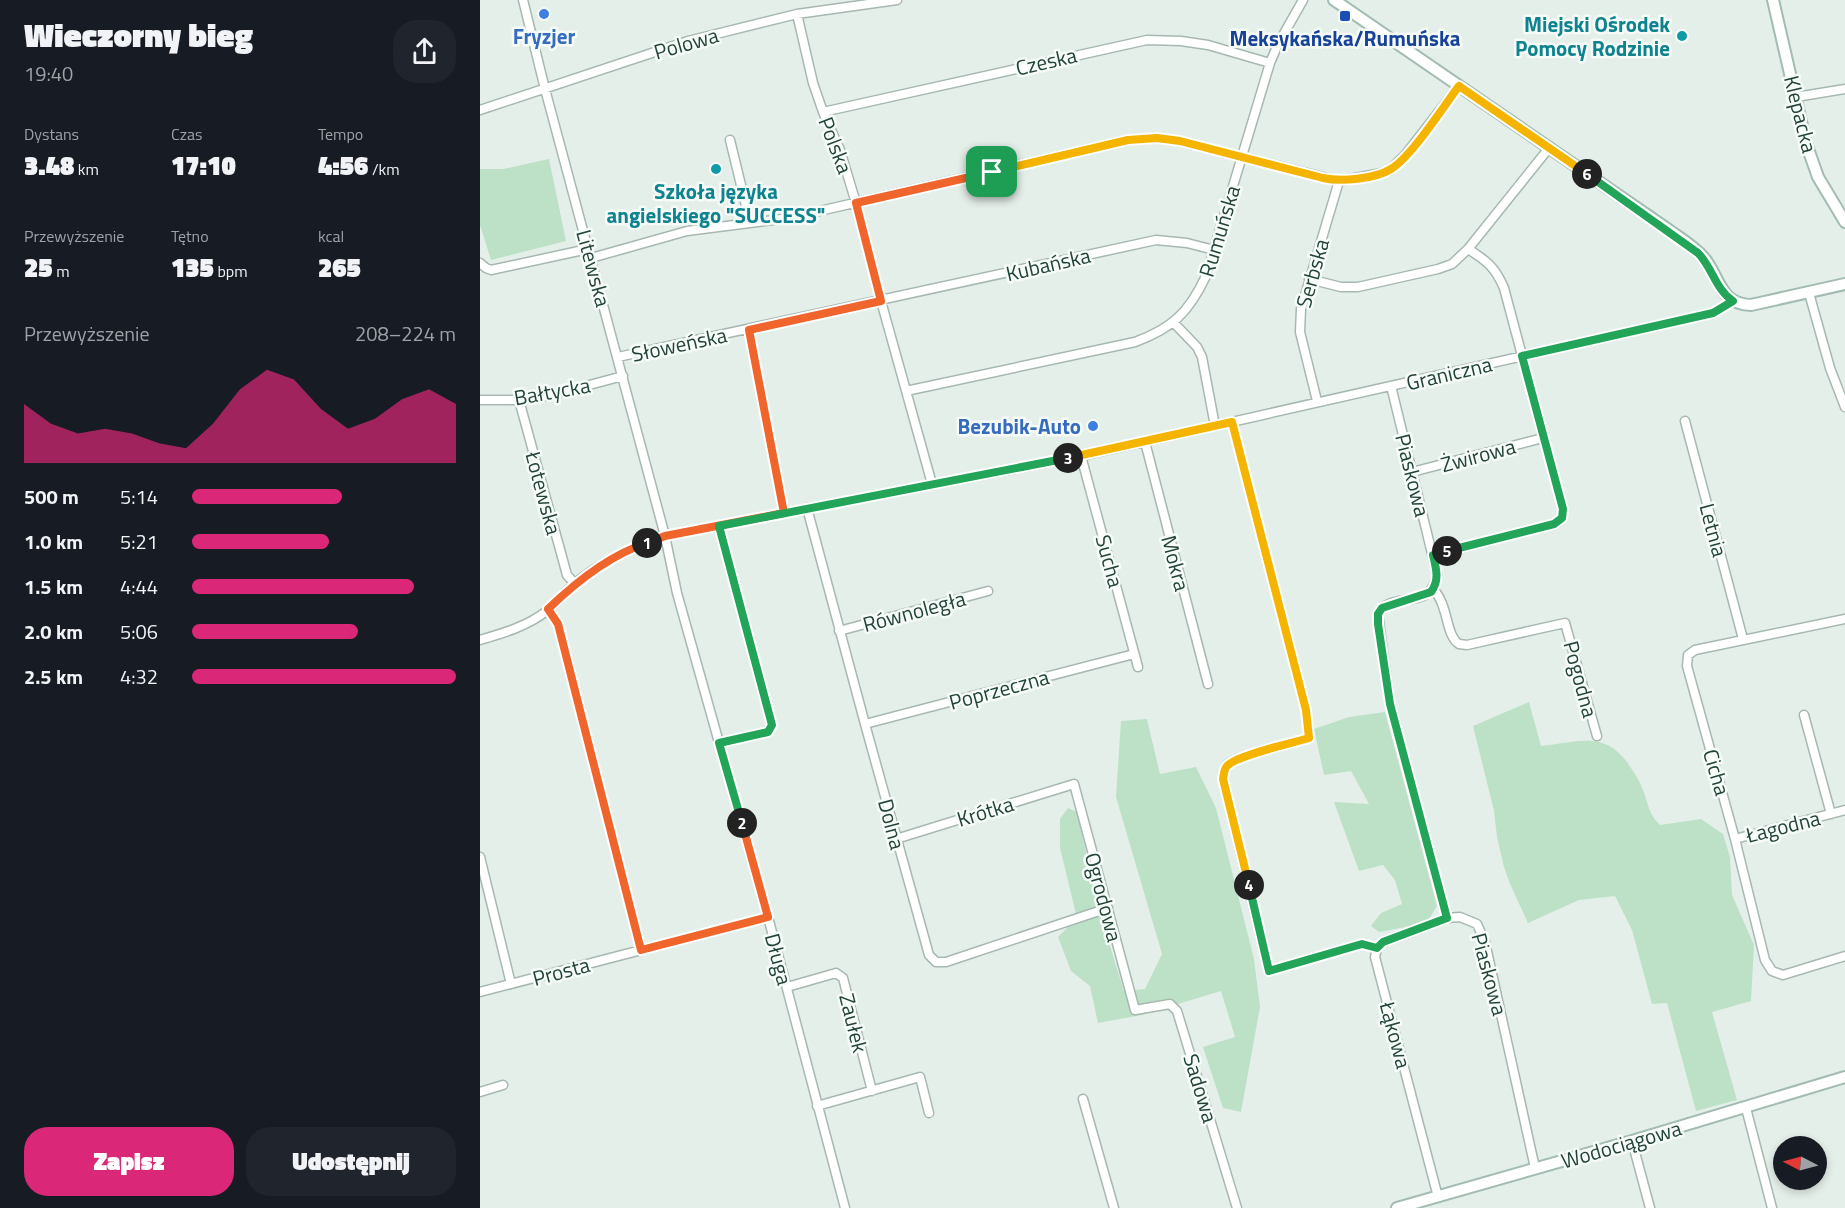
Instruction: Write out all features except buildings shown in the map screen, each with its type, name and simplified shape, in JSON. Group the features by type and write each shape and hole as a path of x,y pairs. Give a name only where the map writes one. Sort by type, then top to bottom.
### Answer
{"street":[{"name":"Litewska","path":"524,0 545,89 665,536"},
{"name":"Polowa","path":"480,110 688,41 797,14 897,0"},
{"name":"Rumuńska","path":"906,391 1136,342 1174,323 1198,294 1206,276 1270,63 1303,0"},
{"path":"1334,0 1666,228 1698,253 1710,267 1724,293 1733,301 1742,305 1751,305 1845,284"},
{"name":"Klepacka","path":"1773,0 1806,143 1818,177 1845,222"},
{"name":"Polska","path":"797,14 813,83 840,150 856,203 932,484"},
{"name":"Czeska","path":"823,112 1147,40 1208,45 1270,63"},
{"path":"591,258 687,231 789,218 1128,140 1157,138 1180,141 1339,181 1382,173 1398,163 1459,86"},
{"path":"1796,97 1845,88"},
{"path":"730,140 750,222"},
{"path":"1309,279 1341,288 1358,287 1452,264 1468,249 1549,148"},
{"name":"Serbska","path":"1317,401 1300,332 1300,309 1339,181"},
{"name":"Kubańska","path":"881,301 1156,240 1187,243 1215,250"},
{"path":"480,263 491,270 588,249"},
{"path":"1433,555 1554,524 1562,518 1563,509 1504,288 1497,272 1487,261 1468,249"},
{"path":"1809,293 1830,368 1845,407"},
{"name":"Słoweńska","path":"618,357 881,301"},
{"name":"Graniczna","path":"481,638 527,624 548,609 574,584 608,562 639,545 665,536 1082,456 1713,313 1733,301"},
{"path":"1174,323 1197,346 1202,357 1215,426"},
{"path":"749,330 784,513"},
{"name":"Bałtycka","path":"480,400 519,400 552,395 623,376"},
{"name":"Piaskowa","path":"1391,386 1437,574 1433,589 1422,597 1390,604 1382,608 1378,614 1390,704 1447,918 1460,917 1477,924 1485,942 1535,1168"},
{"name":"Łotewska","path":"519,400 567,575 574,584"},
{"name":"Letnia","path":"1685,421 1743,639"},
{"path":"1232,422 1306,710 1309,738 1240,758 1229,764 1225,769 1223,779 1269,971 1362,944 1377,948 1383,942 1447,918"},
{"name":"Żwirowa","path":"1412,472 1543,438"},
{"name":"Mokra","path":"1145,442 1208,684"},
{"name":"Sucha","path":"1082,456 1138,667"},
{"name":"Dolna","path":"807,508 929,956 936,962 946,962 1108,908"},
{"path":"719,526 772,725 768,732 719,743"},
{"name":"Długa","path":"665,536 677,593 768,917 845,1208"},
{"name":"Pogodna","path":"1433,589 1442,597 1452,637 1460,645 1565,623 1597,736"},
{"name":"Równoległa","path":"839,631 988,591"},
{"path":"548,609 558,624 641,950"},
{"name":"Cicha","path":"1845,619 1695,650 1688,655 1688,666 1765,960 1772,971 1783,975 1845,956"},
{"name":"Poprzeczna","path":"865,724 1134,654"},
{"name":"Łagodna","path":"1804,715 1831,814"},
{"name":"Krótka","path":"896,839 1074,784"},
{"name":"Ogrodowa","path":"1074,784 1136,1010"},
{"name":"Łagodna","path":"1735,839 1845,810"},
{"path":"480,857 511,984"},
{"name":"Prosta","path":"480,992 768,917"},
{"name":"Łąkowa","path":"1377,948 1375,957 1438,1197"},
{"name":"Zaułek","path":"787,987 836,973 843,978 872,1091"},
{"name":"Sadowa","path":"1136,1010 1170,1004 1177,1011 1237,1208"},
{"path":"817,1106 920,1077 929,1113"},
{"name":"Wodociągowa","path":"1402,1207 1845,1077"},
{"path":"480,1092 503,1085"},
{"path":"1083,1099 1114,1208"},
{"path":"1746,1107 1772,1208"},
{"path":"1632,1141 1650,1208"}],"green space":[{"path":"549,159 566,241 491,260 480,225 480,169 503,169"},
{"path":"1529,702 1541,746 1580,741 1602,743 1622,756 1636,775 1650,812 1660,825 1701,819 1723,834 1730,857 1732,895 1754,945 1751,1001 1712,1012 1737,1100 1696,1111 1667,1003 1652,1004 1632,930 1615,896 1579,900 1528,923 1504,867 1494,811 1473,726"},
{"path":"1385,712 1437,906 1429,919 1411,926 1379,932 1371,926 1381,913 1402,904 1395,880 1383,865 1359,871 1334,802 1369,804 1351,771 1324,775 1314,729 1349,717"},
{"path":"1147,719 1160,774 1196,767 1216,808 1254,959 1260,1007 1241,1112 1223,1108 1203,1047 1235,1037 1221,991 1142,1015 1098,1023 1090,986 1071,971 1058,937 1077,918 1060,848 1060,819 1068,808 1077,812 1100,914 1124,991 1145,989 1162,954 1116,797 1121,721"}],"place":[{"name":"Fryzjer","path":"544,14"},
{"name":"Meksykańska/Rumuńska","path":"1345,16"},
{"name":"Miejski Ośrodek Pomocy Rodzinie","path":"1682,36"},
{"name":"Szkoła języka angielskiego \"SUCCESS\"","path":"716,169"},
{"name":"Bezubik-Auto","path":"1093,426"}],"route":[{"path":"1459,86 1666,228 1698,253 1710,267 1724,293 1733,301 1713,313 1522,356 1563,509 1562,518 1554,524 1433,555 1437,574 1436,585 1431,592 1422,597 1390,604 1382,608 1378,614 1390,704 1447,918 1383,942 1377,948 1362,944 1269,971 1223,779 1225,769 1229,764 1240,758 1309,738 1306,710 1232,422 1082,456 719,526 772,725 768,732 719,743 768,917 641,950 558,624 555,616 548,609 574,584 639,545 665,536 784,513 749,330 881,301 856,203 992,172 1128,140 1157,138 1180,141 1323,178 1339,181 1353,179 1382,173 1398,163 1459,86"}]}
